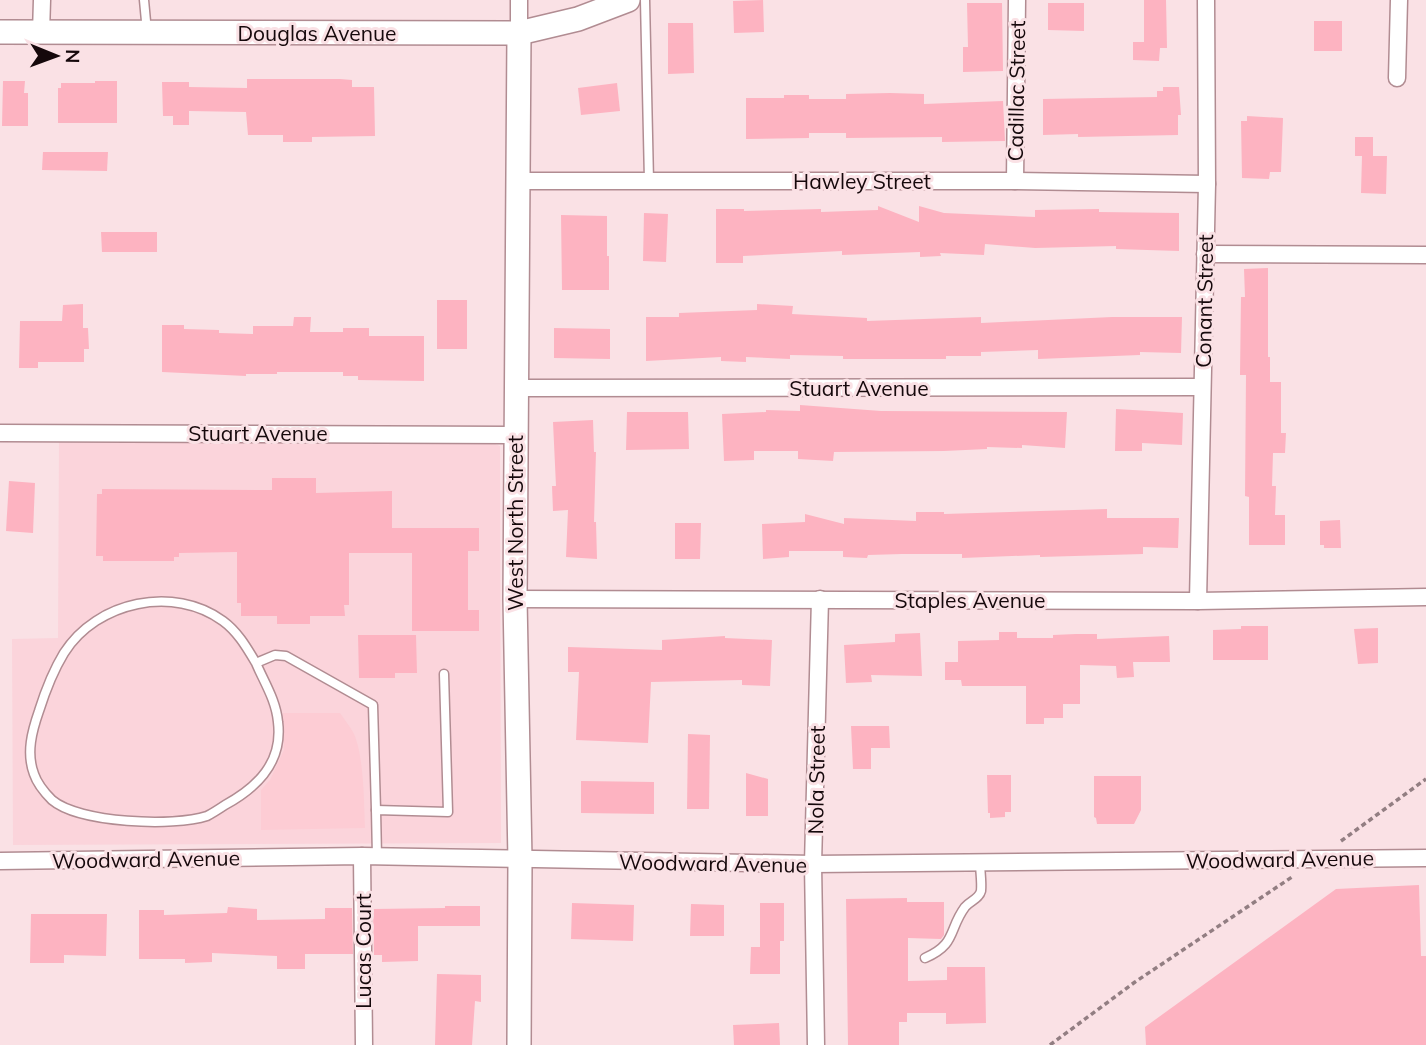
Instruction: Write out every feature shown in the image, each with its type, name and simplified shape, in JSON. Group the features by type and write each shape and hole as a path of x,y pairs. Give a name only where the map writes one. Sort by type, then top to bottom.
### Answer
{"street":[{"path":"41,33 42,0"},
{"name":"West North Street","path":"519,0 514,599 520,860 519,1045"},
{"name":"Douglas Avenue","path":"0,32 519,33 578,19 628,0"},
{"name":"Cadillac Street","path":"1014,181 1017,0"},
{"name":"Conant Street","path":"1198,601 1207,184 1206,0"},
{"path":"1397,78 1399,0"},
{"name":"Hawley Street","path":"517,181 1014,181 1207,184"},
{"path":"1205,254 1426,255"},
{"name":"Stuart Avenue","path":"515,388 1202,387"},
{"name":"Stuart Avenue","path":"0,433 516,435"},
{"name":"Staples Avenue","path":"514,599 1198,601 1426,597"},
{"name":"Nola Street","path":"816,1045 813,864 820,599"},
{"name":"Woodward Avenue","path":"0,861 370,856 813,864 1426,858"},
{"name":"Lucas Court","path":"364,1045 370,856"}],"lane":[{"path":"144,0 147,33"},
{"path":"645,0 649,181"},
{"path":"148,601 166,601 198,607 224,622 239,636 256,663 270,691 279,725 273,762 265,776 244,795 208,816 167,821 108,820 89,816 53,801 34,773 30,757 34,726 65,651 94,623 117,609 148,601"},
{"path":"256,663 275,655 286,656 373,705 376,810 370,856"},
{"path":"376,810 448,812 443,674"},
{"path":"925,958 940,952 952,936 965,907 981,891 980,862"}],"path":[{"path":"1050,1045 1135,982 1318,858 1426,779"}],"shaded area":[{"path":"487,441 500,446 501,843 13,845 12,639 58,638 59,442"},
{"path":"283,713 340,713 357,741 363,778 365,828 261,830 261,790 270,780 284,750"}],"building":[{"path":"763,0 764,32 734,33 733,1"},
{"path":"1144,0 1166,0 1167,48 1160,48 1159,61 1133,60 1133,42 1144,42"},
{"path":"967,3 1002,3 1003,71 963,72 963,47 968,47"},
{"path":"1048,3 1084,3 1084,31 1048,30"},
{"path":"1314,21 1342,21 1342,51 1314,51"},
{"path":"668,23 693,23 694,73 668,74"},
{"path":"247,79 340,79 352,80 352,87 374,87 375,136 312,137 312,142 283,142 283,135 248,135 246,112 189,111 189,125 173,125 173,116 163,116 162,82 189,82 189,87 247,88"},
{"path":"3,81 25,81 24,93 28,93 28,126 2,126"},
{"path":"117,81 117,123 58,123 58,88 61,88 61,83"},
{"path":"617,83 620,111 581,115 578,88"},
{"path":"1163,87 1179,87 1181,115 1178,115 1178,135 1043,135 1043,99 1157,97 1157,91 1163,91"},
{"path":"846,94 924,94 924,104 1003,101 1005,141 942,142 942,137 846,138 846,133 809,133 809,138 746,139 746,98 809,95 809,99 846,99"},
{"path":"1247,116 1283,118 1281,172 1270,172 1269,179 1242,178 1241,121 1247,121"},
{"path":"1355,137 1373,137 1373,156 1387,156 1386,194 1361,193 1362,156 1355,156"},
{"path":"43,152 108,152 107,171 42,170"},
{"path":"878,206 919,222 919,206 944,213 1035,217 1035,210 1099,209 1099,212 1179,213 1179,251 1116,249 1116,246 1035,248 985,244 984,255 940,253 941,256 920,257 920,252 842,255 842,251 743,256 743,263 716,263 716,209 821,209 821,212 878,210"},
{"path":"644,213 668,214 666,262 643,261"},
{"path":"561,215 607,216 609,290 562,290"},
{"path":"101,232 157,232 157,252 102,252"},
{"path":"1268,268 1270,382 1281,382 1281,433 1286,433 1285,453 1273,453 1272,486 1276,486 1275,515 1285,515 1285,545 1249,545 1249,497 1245,496 1246,375 1240,375 1241,297 1245,297 1244,269"},
{"path":"437,300 467,300 467,349 437,349"},
{"path":"83,304 83,328 88,328 89,349 84,349 84,362 38,362 38,368 19,368 20,321 62,321 63,305"},
{"path":"757,304 793,306 792,314 867,318 867,321 981,317 981,323 1182,317 1181,353 1140,352 1140,355 1038,359 1038,350 981,352 981,356 946,356 946,359 843,359 843,356 790,355 790,359 746,357 746,362 721,361 721,357 646,361 646,317 757,310"},
{"path":"294,317 311,317 310,332 343,332 343,328 369,328 369,336 424,336 424,381 358,380 358,376 343,376 343,372 277,372 246,376 162,372 162,325 184,325 184,329 219,330 219,333 253,334 253,326 293,326"},
{"path":"554,328 610,329 610,359 554,358"},
{"path":"800,405 881,411 1067,412 1065,448 1022,445 1022,448 987,447 944,451 834,452 833,461 798,459 798,451 754,451 754,460 724,461 722,414 766,410 800,411"},
{"path":"1116,409 1183,413 1182,445 1142,443 1142,451 1115,451"},
{"path":"627,412 688,412 689,449 626,450"},
{"path":"593,420 597,559 566,557 568,510 553,511 552,486 556,486 553,422"},
{"path":"272,478 316,478 316,493 392,491 392,528 479,528 479,551 468,551 468,610 479,610 479,631 412,631 412,553 349,553 349,605 344,605 345,616 310,616 310,624 277,624 277,616 241,616 241,603 237,603 237,552 179,553 179,557 174,557 174,561 103,561 103,556 96,556 97,494 102,494 102,489 272,490"},
{"path":"9,481 35,483 33,533 6,531"},
{"path":"1107,509 1107,518 1179,518 1178,548 1143,547 1143,554 962,558 962,554 868,555 867,558 843,557 843,551 789,551 789,557 763,559 762,524 805,522 805,514 844,524 844,518 916,521 916,512 944,514"},
{"path":"1340,520 1341,548 1324,548 1324,545 1320,545 1320,521"},
{"path":"675,523 701,523 700,559 675,559"},
{"path":"1241,626 1268,626 1268,660 1213,660 1213,630 1241,629"},
{"path":"1378,628 1378,663 1358,664 1354,629"},
{"path":"999,632 1017,632 1017,638 1053,638 1053,635 1076,634 1097,634 1097,639 1169,636 1170,662 1133,662 1134,677 1117,678 1116,666 1080,665 1080,704 1063,704 1063,718 1044,718 1044,724 1026,724 1026,686 962,686 961,680 945,680 945,662 958,662 958,641 999,640"},
{"path":"920,633 922,676 871,675 872,682 846,683 844,645 895,642 895,634"},
{"path":"358,635 416,635 417,673 395,673 395,678 359,678"},
{"path":"725,636 772,640 770,686 742,685 742,680 651,682 648,743 576,740 579,672 568,672 568,647 662,650 662,640"},
{"path":"851,726 889,726 890,748 871,748 871,769 853,769"},
{"path":"688,734 710,735 709,809 687,809"},
{"path":"746,773 768,779 768,816 746,816"},
{"path":"987,775 1011,775 1011,812 1005,812 1005,817 990,818"},
{"path":"1094,776 1141,776 1141,810 1134,824 1097,824 1094,817"},
{"path":"581,781 654,782 654,814 581,813"},
{"path":"1419,885 1421,956 1426,956 1426,1045 1146,1045 1145,1027 1336,889"},
{"path":"907,898 907,902 944,902 944,935 941,939 908,938 908,981 947,980 947,967 985,967 986,1023 946,1024 946,1013 907,1013 907,1022 899,1022 899,1045 848,1045 846,899"},
{"path":"572,903 634,905 633,941 571,939"},
{"path":"760,903 784,903 784,941 780,941 780,974 750,974 751,947 760,947"},
{"path":"691,904 724,905 724,936 690,936"},
{"path":"480,906 480,926 418,926 418,961 382,962 382,955 374,955 373,909"},
{"path":"228,907 257,909 257,920 325,919 325,908 352,908 353,954 305,954 305,969 277,969 277,956 212,953 212,962 185,963 185,959 139,959 139,910 164,910 164,915 227,913"},
{"path":"31,914 107,914 106,956 64,955 64,963 30,963"},
{"path":"437,974 481,975 481,1002 475,1001 472,1045 435,1045"},
{"path":"779,1023 780,1045 734,1045 733,1025"}]}
